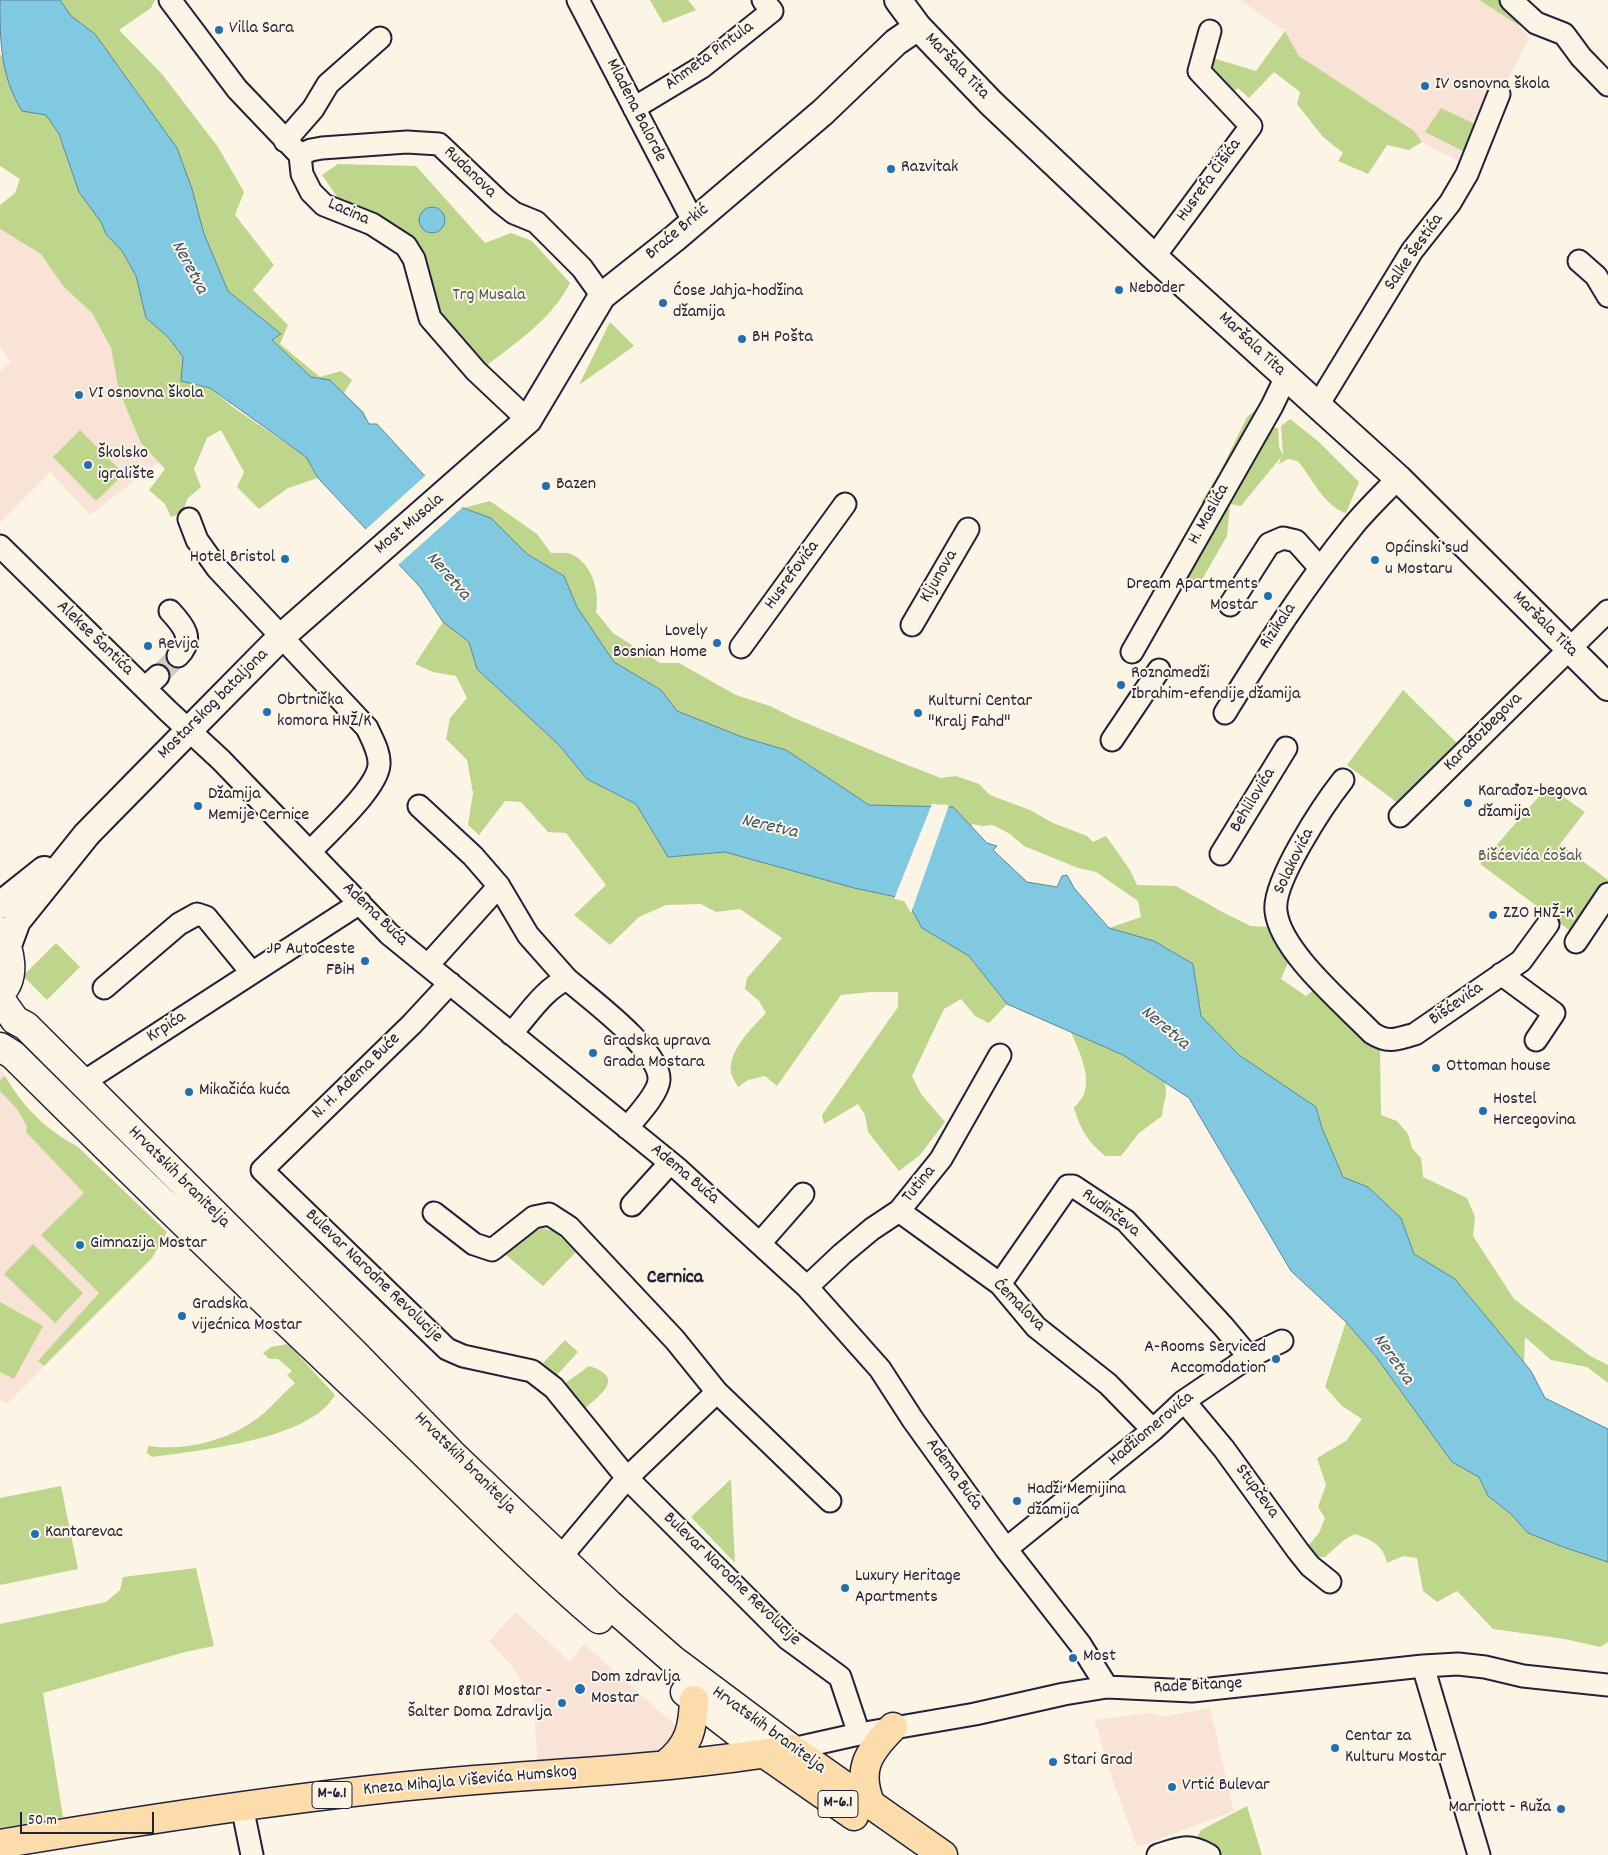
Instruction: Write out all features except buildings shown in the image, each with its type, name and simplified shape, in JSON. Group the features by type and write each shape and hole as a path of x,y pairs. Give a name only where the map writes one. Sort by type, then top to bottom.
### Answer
{"main road":[{"path":"3,939 10,969 3,992"},
{"name":"Hrvatskih branitelja","path":"3,992 15,1020 26,1026 354,1353 455,1457 609,1604 673,1660 792,1749 943,1855"},
{"path":"4,1046 551,1578 694,1700 765,1754"},
{"path":"665,1765 677,1756 687,1742 694,1724 694,1700"},
{"path":"871,1805 864,1785 867,1761 878,1743 893,1727"},
{"name":"Kneza Mihajla Viševića Humskog","path":"0,1844 242,1806 391,1788 665,1765 765,1754 792,1749"},
{"name":"M-6.1","path":"765,1754 910,1855"}],"street":[{"path":"170,0 237,89 293,148 313,108 328,84 380,38"},
{"name":"Mladena Balorde","path":"578,0 693,221"},
{"name":"Ahmeta Pintula","path":"634,108 702,67 772,11 763,0"},
{"name":"Maršala Tita","path":"898,0 918,27 991,103 1154,257 1398,478 1568,650 1608,687"},
{"path":"1511,0 1536,23 1564,34 1608,85"},
{"name":"Braće Brkić","path":"475,469 528,420 602,296 823,112 896,42 918,27"},
{"name":"Husrefa Čišića","path":"1154,257 1251,126 1199,71 1210,31"},
{"name":"Salke Šestića","path":"1318,405 1412,251 1450,203 1466,174 1499,94"},
{"name":"Rudanova","path":"293,148 311,150 407,142 439,144 500,202 514,213 536,222 582,268 602,296"},
{"name":"Lacina","path":"293,148 302,174 311,192 324,205 372,224 406,246 414,259 430,318 476,371 528,420"},
{"path":"1579,260 1596,276 1608,296"},
{"name":"H. Maslića","path":"1132,652 1272,406 1286,377"},
{"name":"Most Musala","path":"344,580 475,469"},
{"name":"Rizikala","path":"1226,713 1263,649 1320,568 1354,524 1398,478"},
{"name":"Husrefovića","path":"741,647 845,504"},
{"path":"189,519 197,540 217,568 280,638 367,728 378,752 378,772 370,787 310,852"},
{"name":"Kljunova","path":"912,625 968,530"},
{"path":"1230,605 1269,544 1283,538 1296,541 1320,568"},
{"name":"Alekse Šantića","path":"0,546 151,682 189,730"},
{"name":"Mostarskog bataljona","path":"3,939 87,834 280,638 344,580"},
{"path":"170,611 179,620 187,640 186,649 178,656"},
{"name":"Karađozbegova","path":"1400,816 1608,611"},
{"path":"1112,740 1159,670"},
{"name":"Adema Buća","path":"189,730 221,760 389,934 670,1163 761,1242 808,1287 880,1369 913,1420 1006,1549 1116,1688"},
{"name":"Behlilovića","path":"1222,854 1286,748"},
{"name":"Solakovića","path":"1343,780 1327,801 1297,852 1275,900 1276,914 1294,950 1354,1014"},
{"path":"419,806 473,856 499,886 528,934 568,979 645,1048 658,1066 659,1081 651,1097 627,1128"},
{"name":"Mostarskog bataljona","path":"0,905 87,834"},
{"path":"428,965 499,886"},
{"path":"1576,942 1608,894"},
{"name":"Krpića","path":"82,1083 360,904"},
{"path":"104,988 179,924 197,914 206,918 252,973"},
{"name":"Bišćevića","path":"1354,1014 1372,1033 1383,1040 1394,1040 1415,1034 1522,961 1548,924"},
{"path":"1501,974 1554,1013 1536,1040"},
{"path":"511,1034 553,988 568,979"},
{"name":"N. H. Adema Buće","path":"262,1170 412,1024 450,983"},
{"name":"Tutina","path":"808,1287 857,1242 899,1211 941,1159 1000,1055"},
{"path":"632,1205 670,1163"},
{"name":"Bulevar Narodne Revolucije","path":"262,1170 447,1349 464,1356 532,1371 554,1388 627,1478 788,1639 840,1677 859,1734"},
{"name":"Rudinčeva","path":"1000,1284 1068,1186 1073,1186 1126,1221 1217,1319 1249,1357"},
{"path":"761,1242 802,1194"},
{"name":"Ćemalova","path":"899,1211 1000,1284 1036,1327 1108,1384 1153,1430"},
{"path":"434,1213 474,1244 492,1250 534,1217 549,1214 556,1218 585,1243 676,1340 717,1392 830,1501"},
{"name":"Hadžiomerovića","path":"1006,1549 1153,1430 1184,1401 1249,1357 1282,1341"},
{"path":"560,1558 627,1478 717,1392"},
{"name":"Stupčeva","path":"1184,1401 1224,1449 1310,1566 1330,1582"},
{"name":"Rade Bitange","path":"792,1749 893,1727 975,1714 1064,1694 1116,1688 1192,1690 1458,1664 1485,1667 1523,1676 1608,1685"},
{"path":"1423,1666 1480,1855"},
{"path":"242,1806 252,1855"},
{"path":"1158,1855 1183,1847 1196,1847 1209,1855"}],"shaded area":[{"name":"IV osnovna škola","path":"1240,0 1479,0 1518,25 1529,38 1489,117 1462,163 1422,142 1414,131 1299,56 1285,31"},
{"path":"0,229 41,254 63,286 92,313 111,348 119,391 141,443 159,462 90,515 50,472 0,523 0,371 11,362 0,347"},
{"name":"Gimnazija Mostar","path":"0,1067 20,1101 36,1117 60,1138 78,1147 167,1232 152,1258 7,1404 0,1400"},
{"name":"Dom zdravlja Mostar","path":"516,1612 570,1662 584,1644 674,1724 677,1730 674,1741 656,1757 538,1765 533,1700 511,1665 489,1641"},
{"name":"Vrtić Bulevar","path":"1210,1708 1234,1811 1137,1847 1107,1764 1095,1720 1151,1713 1163,1717"}],"green space":[{"path":"60,0 155,0 151,8 119,30 162,74 218,147 244,192 235,215 274,265 253,290 288,325 280,344 320,377 341,371 352,380 344,393 364,412 369,424 362,412 330,381 311,377 272,340 281,334 228,291 204,234 192,189 177,148 95,34 71,16"},
{"path":"650,0 688,0 696,10 663,23"},
{"path":"1479,0 1511,0 1524,9 1518,25"},
{"path":"1285,31 1299,56 1414,131 1422,142 1409,150 1387,145 1368,174 1338,161 1343,153 1323,137 1297,104 1300,92 1274,72 1249,98 1238,88 1228,96 1203,71 1206,56 1256,71"},
{"path":"0,54 59,134 79,192 102,222 106,234 122,251 136,276 146,318 168,337 183,357 193,385 210,388 234,408 306,457 318,478 288,488 259,509 237,487 244,472 221,430 207,438 194,469 201,487 188,498 182,513 171,517 165,504 149,490 165,469 141,443 119,391 111,348 92,313 63,286 41,254 0,229 0,205 15,193 20,179 0,166"},
{"path":"1441,108 1483,128 1467,153 1425,132"},
{"name":"Trg Musala","path":"338,164 416,166 485,243 511,233 532,241 570,283 544,319 522,339 486,366 479,367 440,322 426,275 349,214 322,175"},
{"path":"610,322 634,346 579,385"},
{"path":"1258,408 1261,413 1209,508 1201,502 1219,474 1247,417"},
{"path":"1290,419 1319,442 1359,482 1346,513 1331,505 1298,461 1288,459 1279,464 1281,457 1241,506 1230,504 1227,536 1199,585 1189,590 1179,584 1271,428 1278,428 1279,447 1283,455 1281,426"},
{"name":"Školsko igralište","path":"80,430 124,474 96,501 53,457"},
{"path":"490,501 537,534 551,553 569,553 578,558 593,579 597,596 596,612 613,633 660,663 679,663 736,695 770,706 792,717 941,778 956,776 979,784 990,795 1030,810 1053,823 1087,836 1093,842 1106,836 1130,870 1137,885 1176,886 1251,926 1272,927 1282,955 1289,960 1281,979 1306,996 1319,986 1364,1041 1380,1050 1381,1115 1397,1121 1408,1134 1412,1148 1421,1158 1423,1177 1467,1198 1475,1217 1473,1236 1514,1299 1590,1356 1608,1365 1608,1383 1587,1367 1551,1360 1525,1337 1524,1363 1455,1279 1414,1254 1401,1218 1368,1187 1343,1177 1322,1128 1316,1107 1239,1055 1201,1016 1193,964 1154,941 1109,928 1141,917 1138,901 1096,872 1078,868 1024,846 1010,834 993,825 982,826 972,824 972,829 953,807 869,805 786,750 742,737 677,711 661,690 614,662 577,607 564,576 527,554 491,518 463,508"},
{"path":"443,622 469,642 477,669 559,745 587,779 636,804 668,857 725,852 854,888 906,899 922,928 969,956 1007,1004 989,1023 975,1016 961,999 944,1009 912,1076 921,1094 945,1122 920,1155 899,1171 868,1132 865,1115 858,1104 824,1124 822,1115 898,1007 898,992 841,995 777,1086 765,1076 748,1080 738,1087 731,1073 733,1056 742,1040 766,1013 759,1001 745,989 747,978 782,938 740,909 716,912 701,904 666,905 639,917 610,945 574,915 606,885 566,833 548,832 521,802 505,801 479,835 468,825 473,793 467,760 446,739 450,718 467,698 456,676 433,672 415,664"},
{"path":"1403,690 1461,747 1403,807 1347,765"},
{"name":"Bišćevića ćošak","path":"1548,786 1585,812 1560,844 1608,880 1608,893 1576,935 1480,864"},
{"path":"56,943 80,967 47,1000 23,976"},
{"path":"1071,1032 1123,1055 1165,1083 1166,1096 1162,1116 1139,1133 1121,1156 1105,1156 1085,1135 1079,1123 1074,1108 1084,1093 1086,1076 1085,1068"},
{"path":"5,1076 36,1117 55,1133 78,1147 167,1232 152,1258 44,1366 38,1361 99,1293 41,1235 84,1193 26,1132 27,1126 17,1109 0,1091 0,1080"},
{"path":"542,1228 553,1231 577,1251 543,1286 506,1255 528,1234"},
{"path":"33,1244 83,1293 55,1323 4,1274"},
{"path":"0,1302 43,1326 14,1379 0,1372"},
{"path":"1346,1322 1377,1358 1452,1462 1479,1477 1488,1496 1511,1514 1528,1533 1562,1547 1608,1562 1608,1642 1600,1647 1565,1639 1493,1629 1457,1591 1437,1602 1423,1591 1417,1558 1403,1556 1387,1563 1380,1547 1355,1534 1344,1540 1325,1557 1313,1557 1308,1546 1319,1533 1325,1518 1318,1507 1326,1485 1317,1458 1346,1441 1362,1419 1342,1406 1325,1387"},
{"path":"565,1340 578,1352 557,1375 543,1363"},
{"path":"288,1344 335,1395 322,1410 303,1423 279,1433 252,1440 197,1451 152,1457 147,1453 148,1446 188,1446 215,1440 241,1429 258,1418 295,1383 287,1375 292,1371 278,1359 269,1359 263,1353 271,1347"},
{"path":"589,1366 600,1370 606,1375 608,1381 603,1392 584,1409 563,1385"},
{"path":"731,1479 735,1563 691,1517"},
{"name":"Kantarevac","path":"61,1486 78,1569 0,1585 0,1498"},
{"path":"196,1568 214,1646 185,1652 43,1693 63,1817 0,1828 0,1624 106,1602 120,1590 123,1577"},
{"path":"1247,1806 1262,1855 1213,1855 1194,1843 1201,1830"}],"water":[{"name":"Neretva","path":"0,0 60,0 71,16 95,34 177,148 192,189 204,234 228,291 281,334 272,340 311,377 330,380 362,412 369,424 377,424 422,473 463,508 491,518 527,554 564,576 577,607 614,662 661,690 677,711 742,737 786,750 869,805 953,807 987,843 997,846 993,850 1027,882 1057,887 1062,876 1067,875 1074,888 1109,928 1154,941 1193,964 1201,1016 1239,1055 1316,1107 1322,1128 1343,1177 1368,1187 1401,1218 1414,1254 1455,1279 1531,1371 1545,1398 1608,1429 1608,1562 1528,1533 1511,1514 1488,1496 1479,1477 1452,1462 1377,1358 1346,1322 1291,1271 1189,1098 1123,1055 1007,1004 969,956 922,928 906,899 854,888 725,852 668,857 636,804 587,779 559,745 477,669 469,642 443,622 420,587 318,478 306,457 210,388 181,381 183,357 168,337 146,318 136,276 122,251 106,234 101,222 79,192 59,134 46,115 22,111 15,98 5,71 0,30"},
{"path":"432,207 441,211 445,220 441,229 432,233 423,229 419,220 423,211"}],"pier":[{"path":"427,474 464,506 397,566 364,531"},
{"path":"932,804 949,805 911,913 904,901 894,899"}],"tunnel":[{"path":"158,676 178,656"}],"place":[{"name":"Villa Sara","path":"219,30"},
{"name":"IV osnovna škola","path":"1425,86"},
{"name":"Razvitak","path":"891,169"},
{"name":"Neboder","path":"1119,290"},
{"name":"Ćose Jahja-hodžina džamija","path":"663,303"},
{"name":"BH Pošta","path":"742,339"},
{"name":"VI osnovna škola","path":"79,395"},
{"name":"Školsko igralište","path":"88,465"},
{"name":"Bazen","path":"546,486"},
{"name":"Hotel Bristol","path":"285,559"},
{"name":"Općinski sud u Mostaru","path":"1375,560"},
{"name":"Dream Apartments Mostar","path":"1268,596"},
{"name":"Lovely Bosnian Home","path":"717,643"},
{"name":"Revija","path":"148,646"},
{"name":"Roznamedži Ibrahim-efendije džamija","path":"1121,685"},
{"name":"Obrtnička komora HNŽ/K","path":"267,712"},
{"name":"Kulturni Centar \"Kralj Fahd\"","path":"918,713"},
{"name":"Karađoz-begova džamija","path":"1468,803"},
{"name":"Džamija Memije Cernice","path":"198,806"},
{"name":"ZZO HNŽ-K","path":"1493,915"},
{"name":"JP Autoceste FBiH","path":"365,961"},
{"name":"Gradska uprava Grada Mostara","path":"593,1053"},
{"name":"Ottoman house","path":"1436,1068"},
{"name":"Mikačića kuća","path":"189,1092"},
{"name":"Hostel Hercegovina","path":"1483,1111"},
{"name":"Gimnazija Mostar","path":"80,1245"},
{"name":"Gradska vijećnica Mostar","path":"182,1316"},
{"name":"A-Rooms Serviced Accomodation","path":"1276,1359"},
{"name":"Hadži Memijina džamija","path":"1017,1501"},
{"name":"Kantarevac","path":"35,1534"},
{"name":"Luxury Heritage Apartments","path":"845,1588"},
{"name":"Most","path":"1073,1658"},
{"name":"Dom zdravlja Mostar","path":"580,1689"},
{"name":"88101 Mostar - Šalter Doma Zdravlja","path":"562,1703"},
{"name":"Centar za Kulturu Mostar","path":"1335,1748"},
{"name":"Stari Grad","path":"1053,1762"},
{"name":"Vrtić Bulevar","path":"1172,1787"},
{"name":"Marriott - Ruža","path":"1561,1809"}],"district":[{"name":"Cernica","path":"675,1279"}]}
